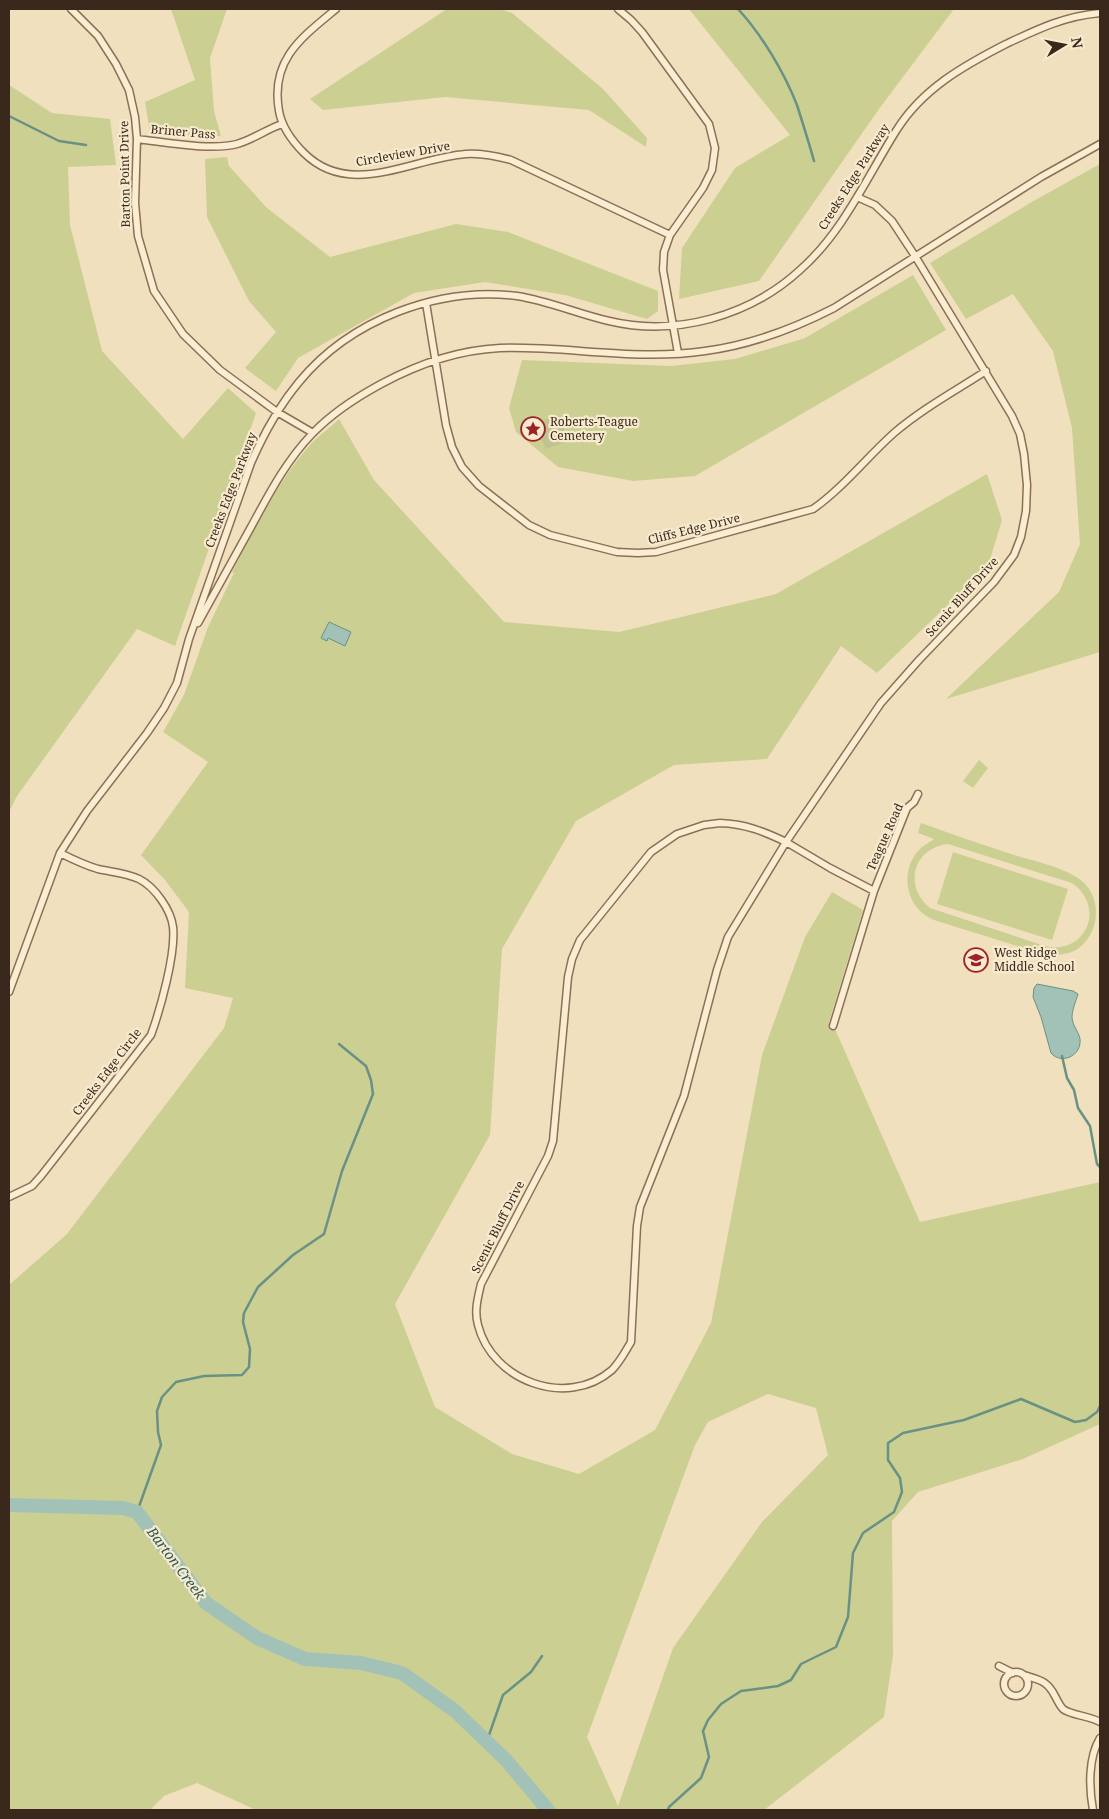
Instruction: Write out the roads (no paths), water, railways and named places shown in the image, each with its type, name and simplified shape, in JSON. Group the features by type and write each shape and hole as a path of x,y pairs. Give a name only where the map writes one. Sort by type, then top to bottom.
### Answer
{"street":[{"name":"Barton Point Drive","path":"71,9 98,36 116,64 129,90 136,117 137,139 134,203 138,236 154,291 183,334 220,370 277,412 313,433"},
{"name":"Circleview Drive","path":"336,9 301,38 290,51 279,74 277,90 282,124 293,142 326,170 342,174 360,175 465,154 495,156 511,160 670,235"},
{"path":"618,9 632,20 642,32 709,124 715,148 712,170 703,188 670,235 664,252 663,270 678,353"},
{"name":"Creeks Edge Parkway","path":"9,992 60,853 86,811 164,708 177,683 189,639 251,463 263,435 277,412 301,380 325,356 348,338 399,311 454,297 484,294 542,300 608,321 631,325 673,325 699,322 726,314 761,299 801,270 837,229 858,197 897,129 914,107 932,89 976,59 1041,28 1062,19 1100,13"},
{"name":"Briner Pass","path":"137,139 222,147 239,144 282,124"},
{"name":"Creeks Edge Parkway","path":"189,639 270,492 290,460 313,433 348,403 364,393 405,371 435,360 498,348 678,353 737,346 775,335 801,325 834,308 1041,177 1100,144"},
{"name":"Scenic Bluff Drive","path":"858,197 875,205 892,221 1012,416 1020,434 1027,485 1026,511 1021,536 1014,555 994,582 919,660 881,703 786,842 728,937 717,970 684,1096 640,1207 637,1226 631,1342 622,1359 600,1378 587,1385 557,1389 538,1386 524,1380 502,1365 485,1346 477,1324 477,1303 482,1284 548,1156 553,1141 568,977 572,959 580,940 651,852 677,834 704,824 733,824 761,830 786,842 874,891"},
{"name":"Cliffs Edge Drive","path":"426,303 446,425 452,447 462,467 479,486 529,526 543,532 617,552 638,554 656,552 813,509 831,496 894,433 918,415 986,371"},
{"name":"Teague Road","path":"874,891 907,808 914,802 918,794"},
{"name":"Creeks Edge Circle","path":"9,1197 32,1186 41,1176 150,1035 157,1019 173,948 173,926 167,908 154,891 141,880 124,873 98,869 77,862 60,853"},
{"path":"833,1026 874,891"},
{"path":"999,1666 1013,1673 1043,1681 1051,1688 1064,1710 1085,1715 1100,1722"},
{"path":"1013,1673 1007,1677 1005,1684 1007,1691 1013,1696 1021,1695 1026,1690 1028,1682 1024,1675"},
{"path":"1093,1810 1090,1797 1091,1767 1100,1738"}],"water":[{"path":"329,622 351,632 345,646 328,638 327,641 321,638"},
{"path":"1037,984 1073,991 1078,994 1072,1017 1080,1039 1080,1045 1078,1050 1070,1057 1055,1057 1051,1053 1033,997 1034,988"}],"waterway":[{"path":"738,9 764,42 786,80 797,105 814,161"},
{"path":"9,116 59,141 86,145"},
{"path":"137,1512 161,1445 157,1411 162,1397 176,1382 204,1376 242,1375 249,1367 250,1349 243,1322 244,1313 258,1287 293,1255 324,1234 342,1171 373,1094 366,1066 339,1044"},
{"path":"1062,1056 1067,1078 1074,1090 1078,1108 1090,1126 1097,1164 1100,1167"},
{"path":"668,1810 701,1778 709,1757 703,1731 708,1720 721,1704 741,1691 778,1686 791,1680 801,1664 836,1647 848,1617 853,1553 863,1533 894,1512 902,1492 900,1478 888,1460 888,1443 903,1433 964,1420 1021,1399 1075,1422 1086,1420 1097,1412 1100,1406"},
{"name":"Barton Creek","path":"9,1505 123,1508 137,1512 206,1603 257,1638 305,1659 361,1663 402,1673 455,1711 506,1760 548,1810"},
{"path":"484,1739 489,1735 503,1695 531,1672 542,1656"}],"place":[{"name":"Roberts-Teague Cemetery","path":"533,429"},
{"name":"West Ridge Middle School","path":"976,960"}]}
